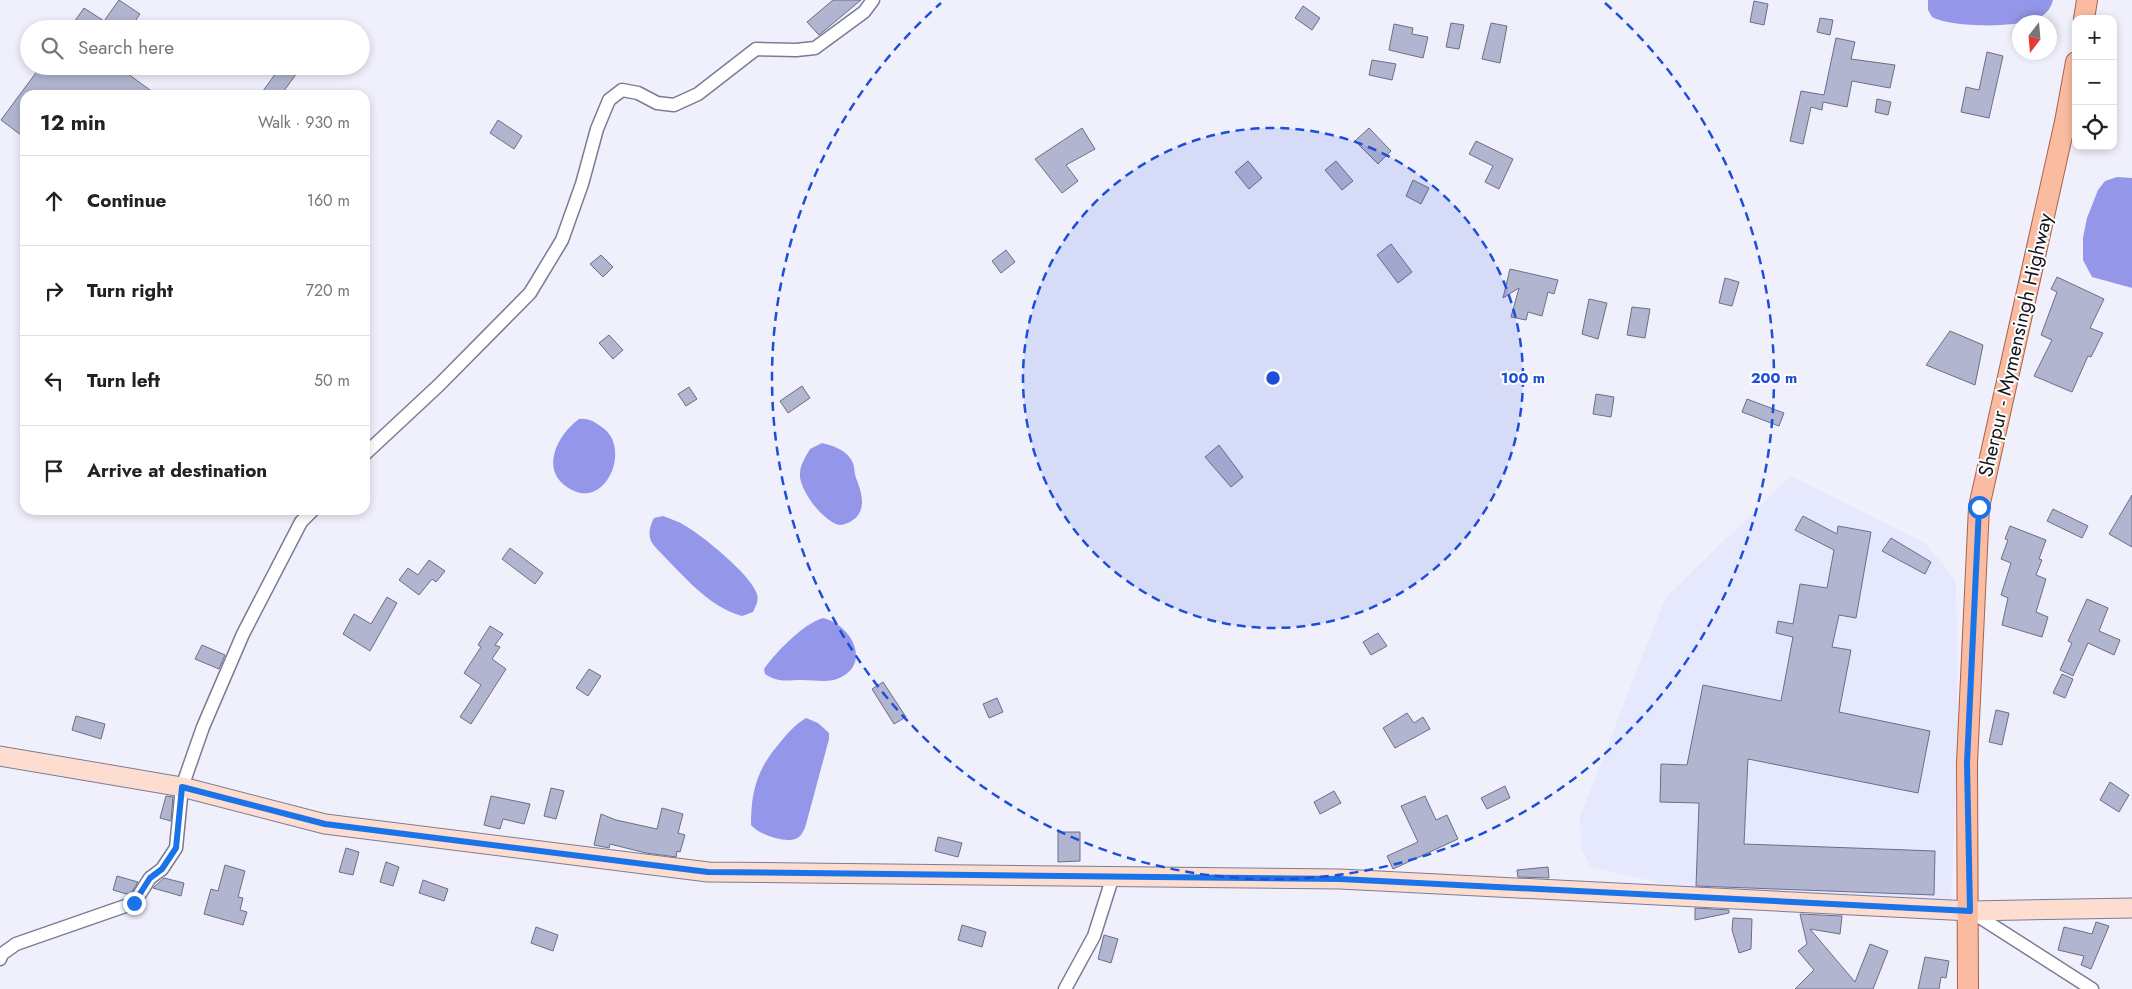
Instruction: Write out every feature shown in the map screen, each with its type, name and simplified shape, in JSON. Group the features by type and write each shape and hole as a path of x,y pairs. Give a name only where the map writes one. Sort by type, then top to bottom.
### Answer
{"main road":[{"path":"2085,15 2087,0"},
{"name":"Sherpur - Mymensingh Highway","path":"1968,989 1970,911 1967,763 1979,507 2072,84"}],"street":[{"path":"370,449 439,385 530,293 562,240 582,184 597,129 609,100 622,90 638,93 657,103 674,105 698,94 756,49 796,50 815,48 864,12 873,0"},
{"path":"0,960 2,954 16,944 134,903 150,878 162,869 176,848 182,787 203,727 243,634 301,522 308,515"},
{"path":"0,756 182,787 325,824 708,872 1340,879 1970,911 2132,908"},
{"path":"1065,989 1094,936 1113,876"},
{"path":"1970,911 2092,989"}],"shaded area":[{"path":"1791,476 1925,543 1956,581 1958,731 1951,902 1690,890 1591,867 1581,849 1580,817 1665,598"}],"water":[{"path":"1928,0 2053,0 2048,10 2043,15 2012,15 2012,24 1969,25 1942,21 1932,17 1928,10"},
{"path":"2117,177 2132,178 2132,288 2092,277 2083,260 2083,238 2087,218 2098,190 2105,181"},
{"path":"579,419 592,421 603,428 611,437 615,449 615,461 605,484 596,491 585,493 572,490 562,483 553,465 554,455 563,435"},
{"path":"822,443 840,449 854,465 862,502 861,508 856,518 842,525 834,523 820,512 803,488 800,480 801,467 810,449"},
{"path":"663,516 692,530 736,566 753,586 758,596 753,612 742,616 718,605 686,579 657,549 651,542 650,530 654,518"},
{"path":"823,618 834,622 843,629 855,647 856,657 853,666 846,674 834,680 822,681 774,679 765,674 764,669 790,639 807,626"},
{"path":"806,718 818,723 829,733 829,739 805,828 800,836 795,839 778,839 759,832 751,825 754,791 760,772 771,754 790,730"}],"building":[{"path":"119,0 140,14 136,20 105,20"},
{"path":"833,0 861,0 819,35 807,22"},
{"path":"1754,1 1768,4 1764,25 1750,22"},
{"path":"1303,6 1320,18 1312,30 1295,18"},
{"path":"84,8 102,20 75,20"},
{"path":"1820,18 1833,20 1830,35 1817,32"},
{"path":"1451,23 1464,25 1459,49 1446,47"},
{"path":"1491,23 1507,26 1500,63 1482,59"},
{"path":"1394,24 1413,28 1412,34 1428,37 1423,58 1389,50"},
{"path":"1836,38 1855,42 1851,59 1895,65 1890,88 1852,81 1847,107 1823,102 1822,110 1811,107 1803,144 1790,141 1801,91 1824,95"},
{"path":"1987,52 2003,56 1989,118 1961,112 1966,87 1979,90"},
{"path":"1372,60 1396,64 1392,80 1369,75"},
{"path":"34,75 129,75 150,90 23,90"},
{"path":"274,75 295,75 285,90 264,90"},
{"path":"20,94 20,134 1,120"},
{"path":"1877,99 1891,102 1888,115 1875,112"},
{"path":"498,120 522,136 514,149 490,133"},
{"path":"1082,128 1095,149 1066,165 1078,181 1062,193 1035,159"},
{"path":"1369,128 1391,151 1378,164 1355,141"},
{"path":"1476,141 1513,159 1499,189 1485,182 1493,166 1469,154"},
{"path":"1248,161 1262,178 1249,189 1235,172"},
{"path":"1336,161 1353,181 1342,190 1325,170"},
{"path":"1413,180 1429,188 1421,204 1406,196"},
{"path":"1391,244 1412,272 1398,283 1377,255"},
{"path":"1006,250 1015,262 1001,273 992,261"},
{"path":"601,255 613,267 603,277 590,264"},
{"path":"1510,269 1558,280 1554,294 1548,292 1542,316 1528,312 1526,320 1511,317 1519,288 1503,298"},
{"path":"2057,277 2104,299 2090,328 2103,333 2091,357 2088,356 2072,392 2034,376 2052,340 2041,335 2057,292 2051,289"},
{"path":"1725,278 1739,282 1732,306 1719,303"},
{"path":"1589,299 1607,303 1598,339 1582,334"},
{"path":"1632,307 1650,309 1645,338 1627,335"},
{"path":"1950,331 1983,345 1975,385 1926,365"},
{"path":"609,335 623,350 613,359 599,343"},
{"path":"802,386 810,398 788,413 780,401"},
{"path":"689,387 697,399 686,406 678,394"},
{"path":"1596,394 1614,397 1611,417 1593,414"},
{"path":"1747,399 1784,413 1779,426 1742,412"},
{"path":"1219,445 1243,477 1231,487 1205,457"},
{"path":"2132,495 2132,547 2109,534"},
{"path":"2053,509 2088,526 2082,538 2047,521"},
{"path":"1803,516 1837,534 1838,526 1871,532 1856,618 1839,615 1832,647 1851,650 1839,712 1930,731 1918,793 1748,759 1744,844 1935,851 1934,895 1696,886 1699,803 1660,802 1661,764 1687,765 1703,685 1781,701 1793,637 1776,633 1778,621 1793,624 1800,584 1827,588 1834,550 1795,530"},
{"path":"2010,526 2046,540 2039,559 2042,560 2036,575 2046,579 2036,612 2048,617 2042,637 2002,625 2008,598 2001,595 2011,563 2001,559 2008,540 2005,539"},
{"path":"1891,538 1931,562 1925,574 1882,551"},
{"path":"510,548 543,573 535,584 502,559"},
{"path":"429,560 445,571 436,582 432,579 419,595 399,580 408,568 418,575"},
{"path":"387,597 397,603 370,651 343,634 354,614 371,624"},
{"path":"2087,599 2108,608 2099,631 2120,640 2114,655 2088,643 2073,676 2060,670 2072,643 2068,641"},
{"path":"490,626 503,634 495,645 500,647 492,659 506,669 471,724 460,717 481,685 464,673 481,647 478,645"},
{"path":"1378,633 1387,646 1371,655 1363,642"},
{"path":"202,645 225,655 219,669 195,659"},
{"path":"589,669 601,676 588,696 576,688"},
{"path":"2062,674 2073,679 2065,698 2053,693"},
{"path":"883,682 906,717 894,724 872,689"},
{"path":"997,698 1003,712 989,718 983,704"},
{"path":"1996,710 2009,713 2002,745 1989,742"},
{"path":"1407,713 1414,723 1423,717 1430,729 1395,748 1383,728"},
{"path":"76,716 105,724 101,739 72,730"},
{"path":"2110,782 2129,795 2119,812 2100,800"},
{"path":"1505,786 1510,798 1487,809 1481,798"},
{"path":"551,788 564,791 556,819 544,816"},
{"path":"1334,791 1341,803 1320,814 1314,802"},
{"path":"166,796 173,797 171,821 160,818"},
{"path":"491,796 530,804 524,824 503,819 500,829 484,825"},
{"path":"1425,796 1436,820 1447,815 1458,839 1393,869 1387,856 1418,842 1401,806"},
{"path":"662,808 683,814 678,833 685,835 680,852 677,851 676,857 646,853 610,844 609,848 594,845 601,814 616,820 657,829"},
{"path":"1058,832 1080,832 1080,861 1058,862"},
{"path":"938,837 962,843 958,857 935,851"},
{"path":"346,848 359,852 353,875 339,872"},
{"path":"386,862 399,867 393,886 380,882"},
{"path":"225,865 245,871 238,897 243,898 240,910 247,912 243,925 204,914 211,889 218,891"},
{"path":"1548,867 1549,878 1518,877 1517,870"},
{"path":"117,876 138,882 130,895 113,890"},
{"path":"164,878 184,883 181,896 153,888"},
{"path":"423,880 448,889 444,901 419,893"},
{"path":"1695,908 1729,910 1729,913 1695,920"},
{"path":"1800,914 1842,916 1840,934 1810,929 1855,982 1870,944 1888,951 1873,989 1795,989 1814,970 1798,951 1807,944"},
{"path":"1733,918 1752,919 1751,949 1739,953 1732,930"},
{"path":"2096,922 2109,926 2091,969 2081,965 2084,956 2058,950 2064,927 2092,934"},
{"path":"962,925 986,932 982,947 958,940"},
{"path":"536,927 558,935 553,951 531,943"},
{"path":"1104,935 1118,939 1111,963 1098,959"},
{"path":"1925,957 1949,961 1946,978 1941,977 1939,989 1918,989"}],"route":[{"path":"134,903 150,878 162,869 176,848 182,787 325,824 708,872 1340,879 1970,911 1967,763 1979,507"}]}
